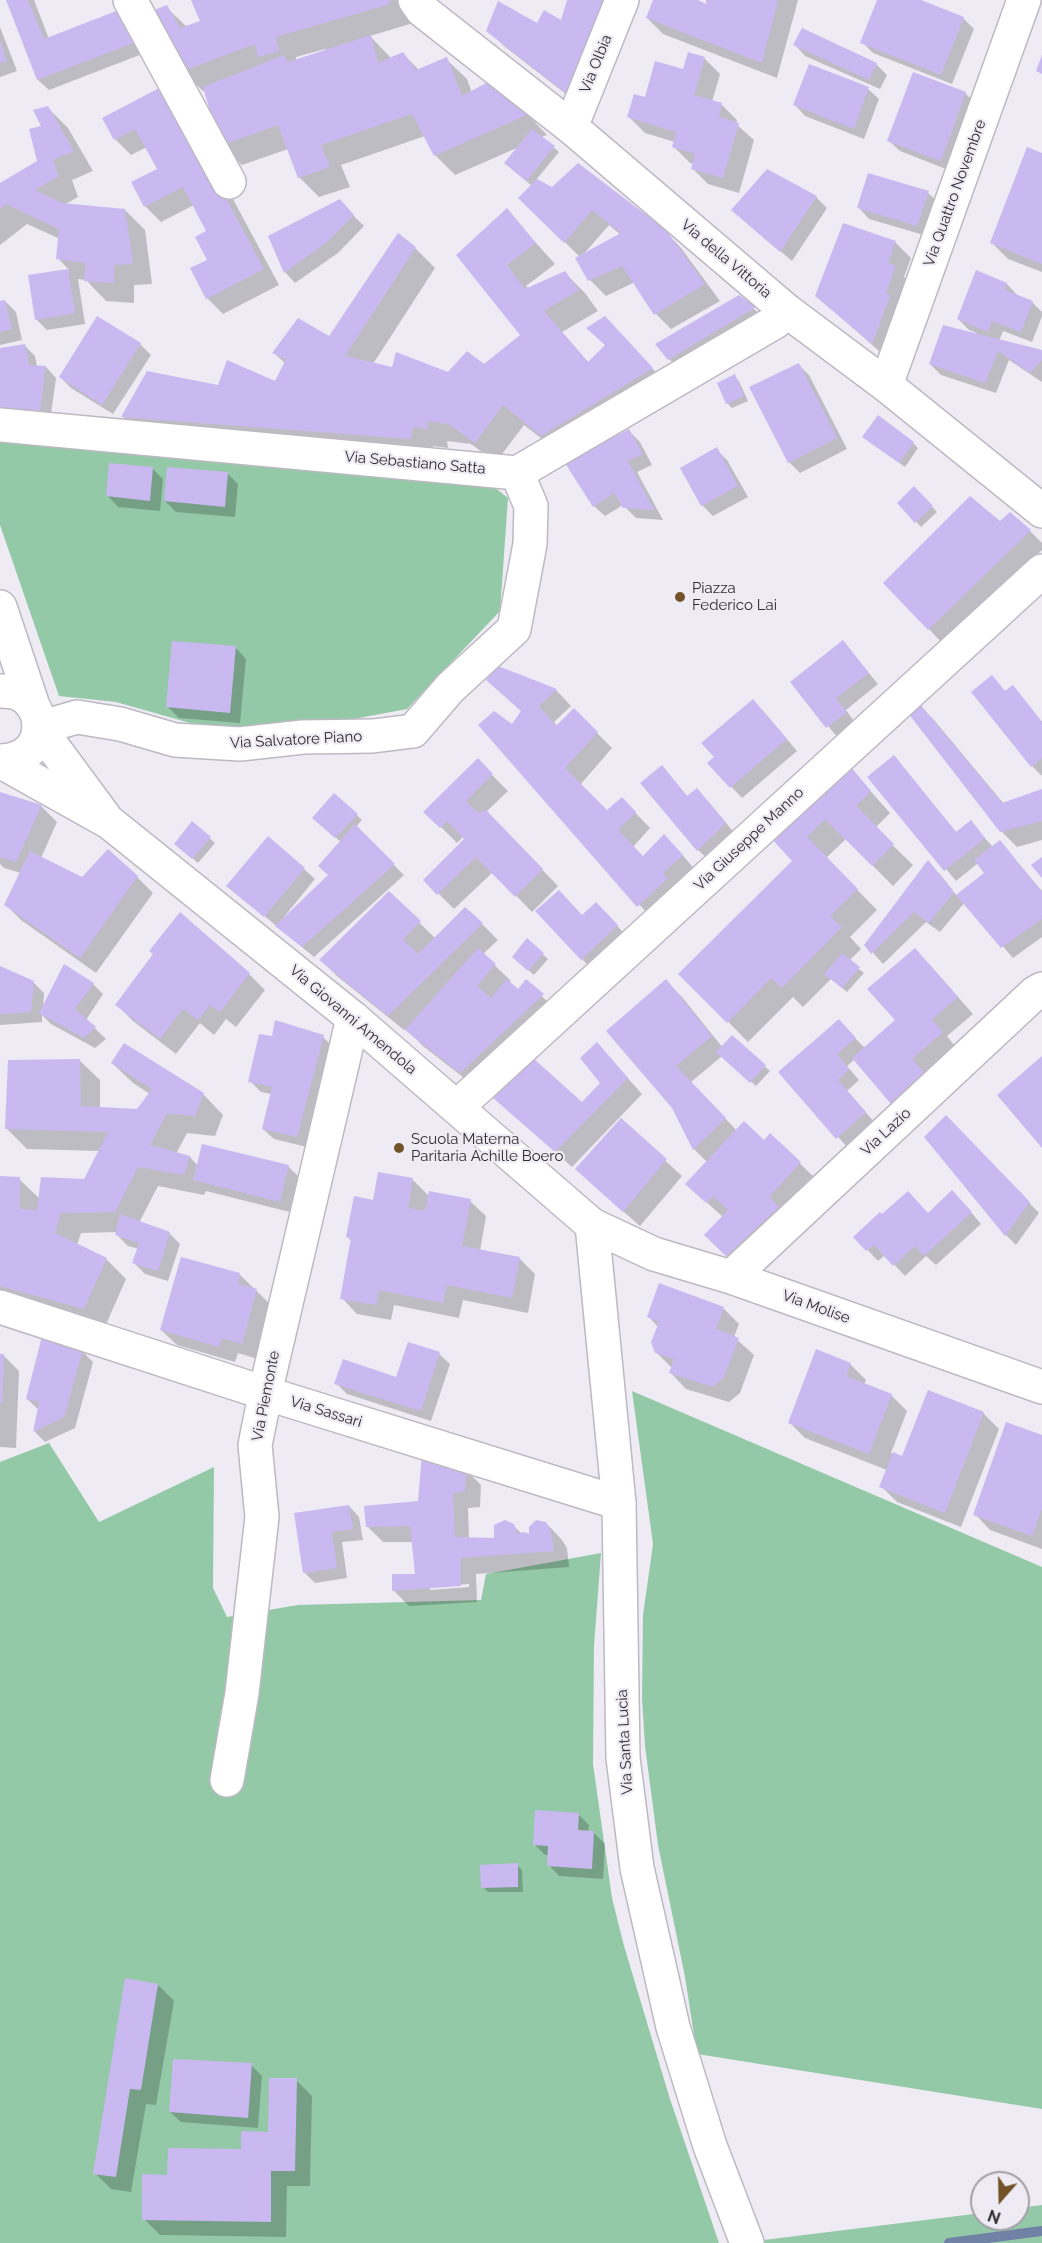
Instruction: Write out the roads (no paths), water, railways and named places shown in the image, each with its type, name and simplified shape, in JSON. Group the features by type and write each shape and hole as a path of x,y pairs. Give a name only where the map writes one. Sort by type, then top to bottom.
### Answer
{"street":[{"path":"130,0 229,182"},
{"name":"Via della Vittoria","path":"415,0 422,10 571,127 787,311 886,385 1042,512"},
{"name":"Via Olbia","path":"571,127 622,0"},
{"name":"Via Quattro Novembre","path":"886,385 1024,0"},
{"path":"517,473 775,322 787,311"},
{"name":"Via Sebastiano Satta","path":"0,425 517,473"},
{"name":"Via Salvatore Piano","path":"36,717 77,717 120,724 175,740 240,744 303,737 373,736 413,731 450,688 514,629 530,544 531,506 517,473"},
{"name":"Via Giuseppe Manno","path":"457,1107 1042,571"},
{"path":"0,761 22,756 37,739 36,717 2,631"},
{"path":"0,691 16,692 26,698 36,717"},
{"name":"Via Giovanni Amendola","path":"36,717 109,822"},
{"name":"Via Giovanni Amendola","path":"0,761 109,822 353,1018 592,1225"},
{"name":"Via Lazio","path":"731,1277 1035,993 1042,989"},
{"name":"Via Piemonte","path":"227,1780 242,1693 262,1517 255,1445 265,1393 353,1018"},
{"name":"Via Molise","path":"592,1225 654,1254 731,1277 1042,1387"},
{"name":"Via Santa Lucia","path":"592,1225 619,1503 623,1758 637,1868 673,2028 710,2146 747,2243"},
{"name":"Via Sassari","path":"0,1307 265,1393 619,1503"}],"waterway":[{"path":"949,2243 1042,2231"}],"place":[{"name":"Piazza Federico Lai","path":"680,597"},
{"name":"Scuola Materna Paritaria Achille Boero","path":"399,1148"}]}
